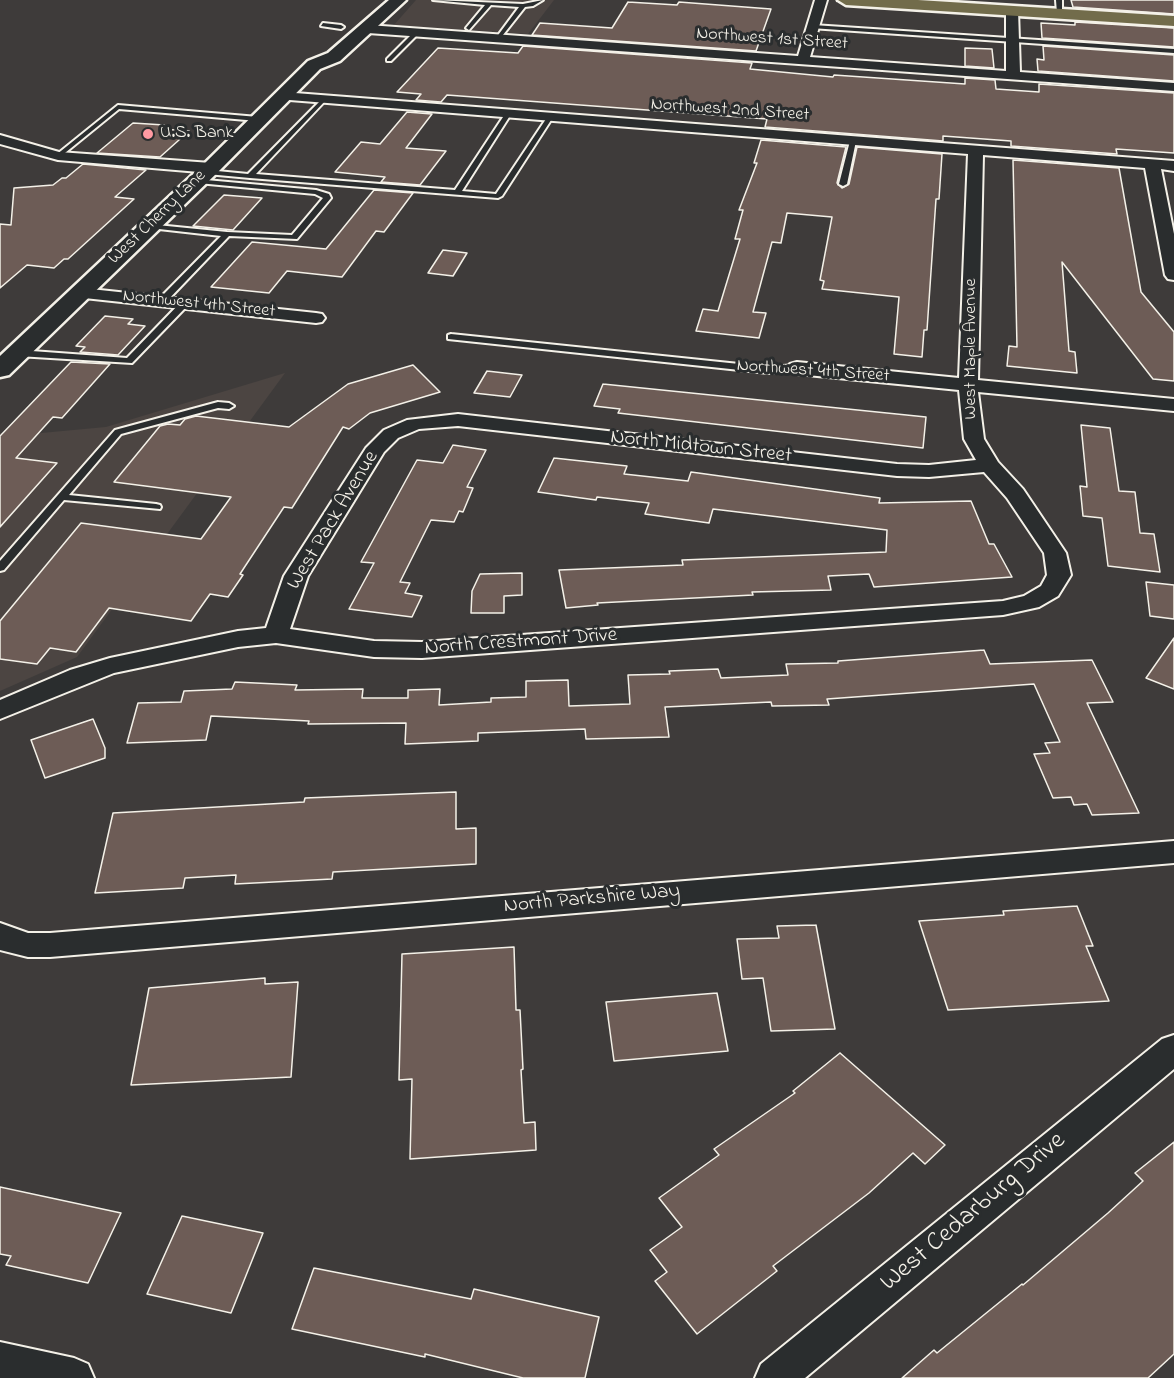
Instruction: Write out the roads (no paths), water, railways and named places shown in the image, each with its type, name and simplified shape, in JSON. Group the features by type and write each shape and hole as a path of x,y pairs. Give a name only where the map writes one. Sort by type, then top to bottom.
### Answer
{"main road":[{"name":"West Cherry Lane","path":"0,370 205,174 314,65 334,57 398,0"},
{"path":"846,0 969,4 1012,10 1060,7 1174,21"},
{"name":"West Cherry Lane","path":"314,65 310,56 345,23"}],"street":[{"path":"803,60 820,0"},
{"path":"1012,10 1013,75"},
{"name":"Northwest 1st Street","path":"368,29 1174,87"},
{"name":"Northwest 2nd Street","path":"282,96 1174,166"},
{"path":"0,139 58,156 205,174"},
{"name":"West Maple Avenue","path":"976,150 968,385 972,432 989,465 1015,494 1055,553 1059,575 1050,591"},
{"path":"1152,164 1174,275"},
{"name":"Northwest 4th Street","path":"81,293 316,318"},
{"name":"Northwest 4th Street","path":"797,368 1174,405"},
{"name":"North Midtown Street","path":"414,424 458,420 897,470 929,471 989,465"},
{"name":"West Pack Avenue","path":"276,636 296,576 376,448 392,434 414,424"},
{"name":"North Crestmont Drive","path":"0,710 78,676 110,666 238,639 276,636 374,649 422,650 1003,608 1031,602 1050,591"},
{"name":"North Parkshire Way","path":"5,938 28,945 50,945 1174,852"},
{"name":"West Cedarburg Drive","path":"775,1378 1174,1049"},
{"path":"0,1361 74,1378"}],"lane":[{"path":"436,0 489,4 503,2 523,6 540,0"},
{"path":"469,27 489,4"},
{"path":"499,38 523,6"},
{"path":"322,26 345,23"},
{"path":"813,27 1174,51"},
{"path":"389,60 417,32"},
{"path":"250,176 324,99"},
{"path":"58,156 118,107 258,119"},
{"path":"457,193 508,114"},
{"path":"205,174 498,196 550,117"},
{"path":"843,184 853,141"},
{"path":"150,226 227,234 294,237 327,198 316,192 205,174"},
{"path":"162,301 227,234"},
{"path":"18,353 129,361 185,303"},
{"name":"Northwest 4th Street","path":"451,337 768,370 797,368"},
{"path":"0,568 118,432 218,405 229,406"},
{"path":"62,497 156,507"},
{"path":"0,552 13,553"}],"place":[{"name":"U.S. Bank","path":"148,134"}]}
